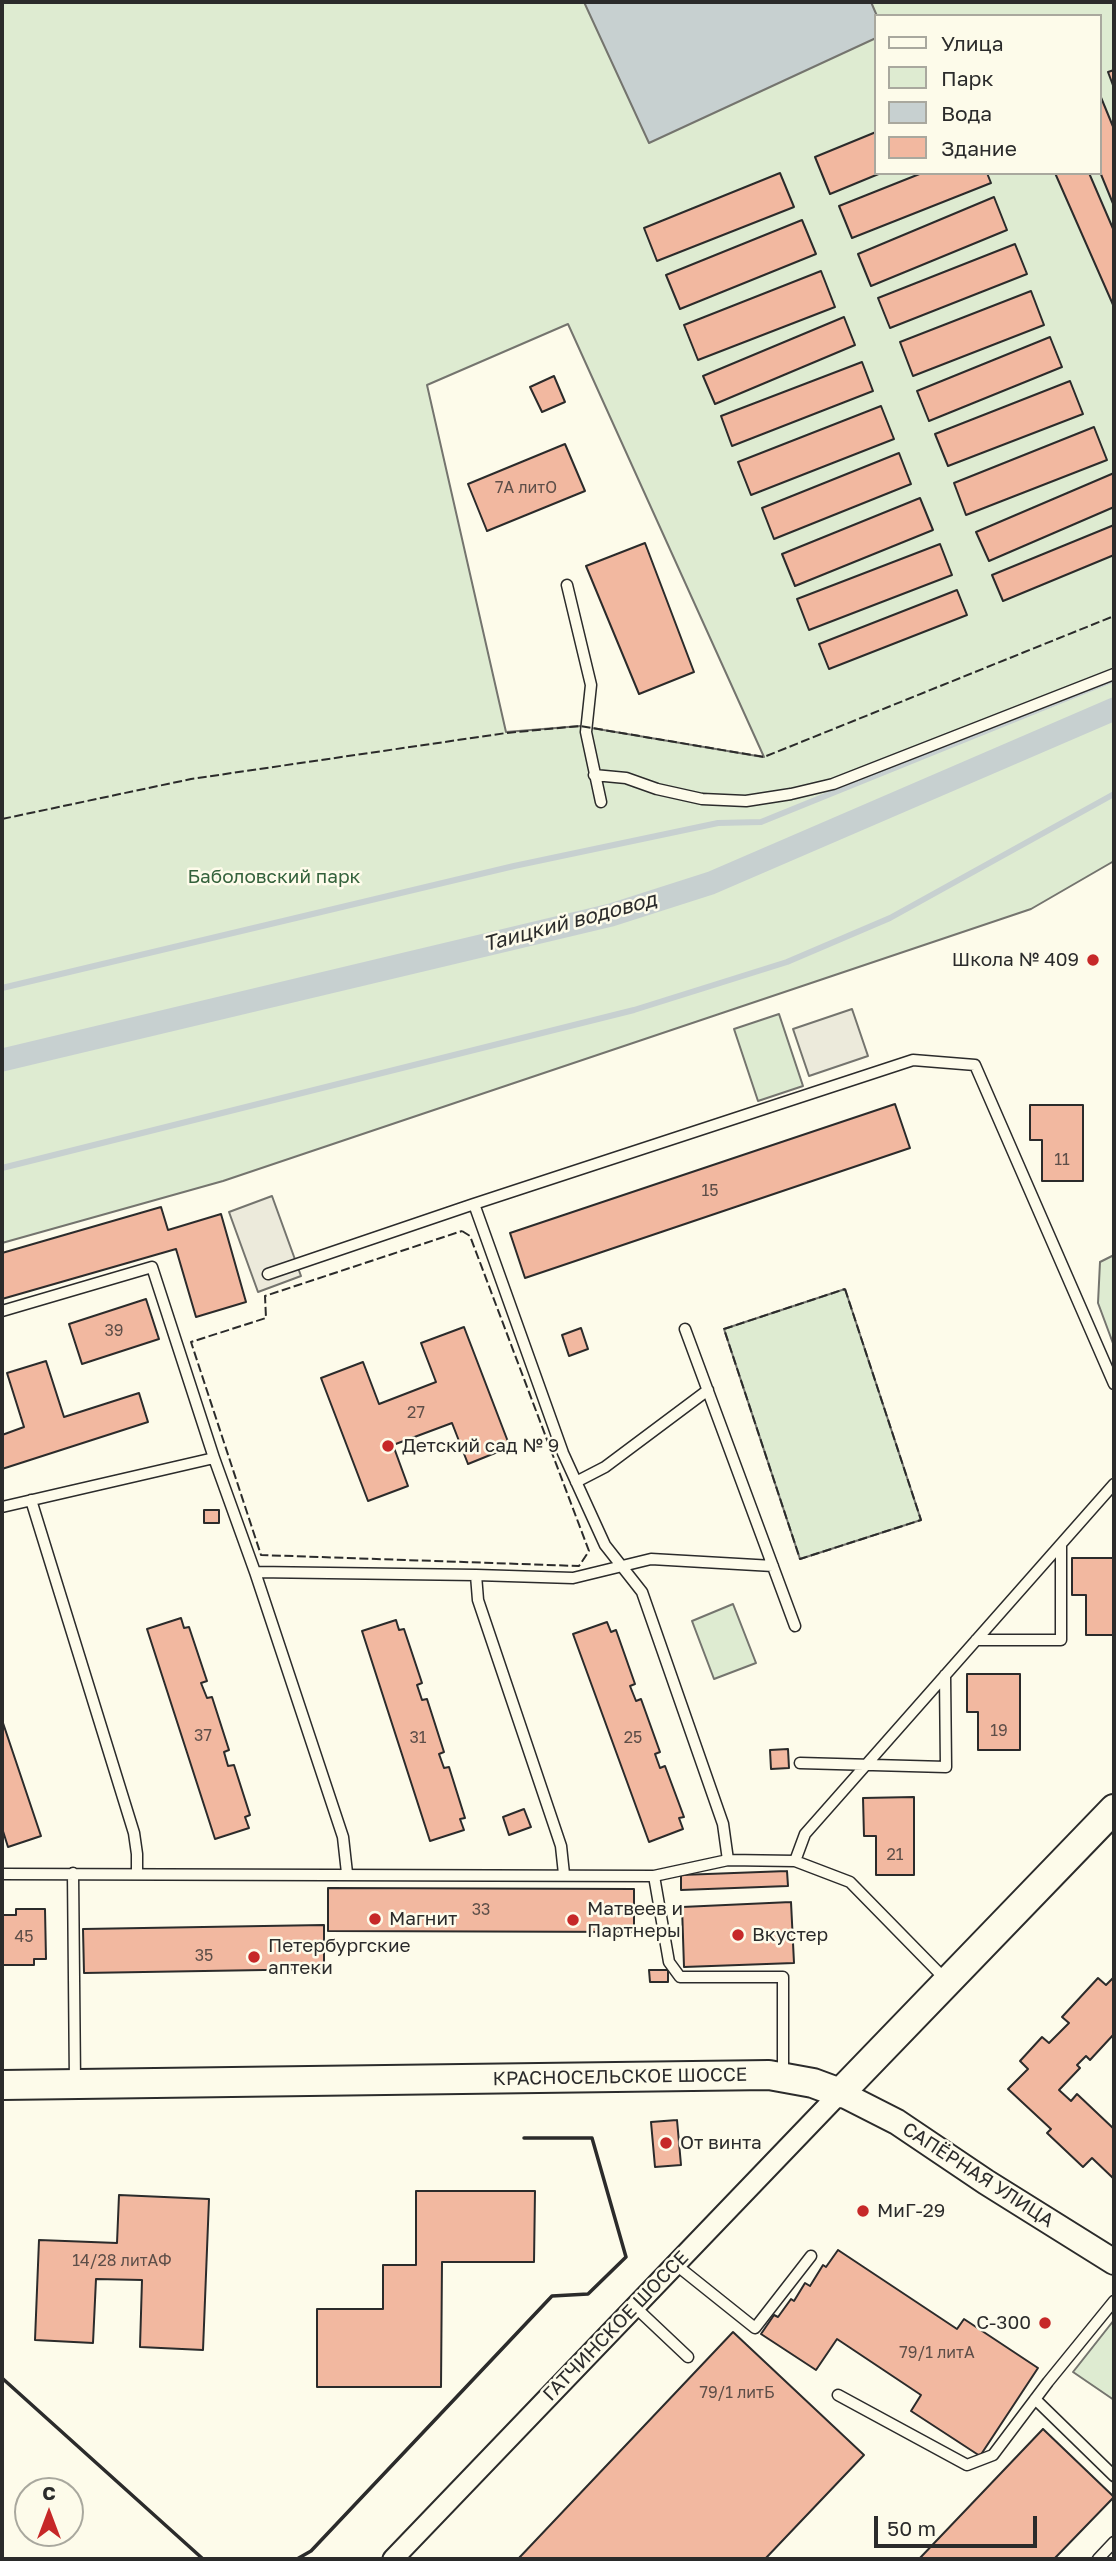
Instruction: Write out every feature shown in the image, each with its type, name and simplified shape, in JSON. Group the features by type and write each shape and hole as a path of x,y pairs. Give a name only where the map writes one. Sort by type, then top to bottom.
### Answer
{"main road":[{"path":"840,2093 1114,1809"},
{"name":"КРАСНОСЕЛЬСКОЕ ШОССЕ","path":"2,2085 769,2075 813,2083 840,2093"}],"street":[{"name":"САПЁРНАЯ УЛИЦА","path":"840,2093 897,2122 986,2182 1114,2262"},
{"name":"ГАТЧИНСКОЕ ШОССЕ","path":"393,2559 840,2093"}],"lane":[{"path":"567,585 591,685 586,732 601,802"},
{"path":"594,775 625,778 657,789 702,799 746,801 791,794 833,784 1114,674"},
{"path":"268,1274 913,1059 975,1065 1114,1384"},
{"path":"474,1204 563,1454 605,1545 642,1592 723,1824 729,1860"},
{"path":"2,1311 152,1267 343,1837 347,1873"},
{"path":"685,1329 795,1626"},
{"path":"576,1482 606,1467 708,1390"},
{"path":"2,1507 214,1458"},
{"path":"795,1861 804,1834 1114,1484"},
{"path":"31,1500 134,1833 138,1854 137,1873"},
{"path":"976,1640 1061,1640 1061,1545"},
{"path":"255,1572 573,1578 651,1559 773,1566"},
{"path":"476,1575 478,1600 561,1846 564,1874"},
{"path":"800,1763 946,1767 945,1675"},
{"path":"2,1874 654,1876 729,1860 795,1861 850,1882 947,1981"},
{"path":"73,1873 75,2084"},
{"path":"654,1876 669,1962 680,1977 783,1977 783,2077"},
{"path":"675,2264 755,2328 811,2256"},
{"path":"838,2395 967,2465 993,2455 1114,2301"},
{"path":"634,2306 688,2357"},
{"path":"1035,2399 1114,2476"},
{"path":"1098,2559 1114,2542"}],"green space":[{"name":"Баболовский парк","path":"2,2 1114,2 1114,861 1031,909 223,1181 2,1243","holes":["568,324 764,757 580,726 506,732 427,385"]},
{"path":"779,1014 803,1086 758,1101 734,1029"},
{"path":"1114,1255 1114,1346 1098,1303 1100,1262"},
{"path":"845,1289 921,1520 800,1559 724,1329"},
{"path":"733,1604 756,1663 714,1679 692,1621"},
{"path":"1114,2320 1114,2400 1073,2372"}],"shaded area":[{"path":"852,1009 868,1056 809,1076 793,1029"},
{"path":"272,1196 301,1276 258,1292 229,1212"}],"water":[{"path":"584,2 871,2 876,14 874,14 874,39 649,143"}],"building":[{"path":"1114,70 1114,88 1108,72"},
{"path":"1102,100 1114,129 1114,206 1101,175"},
{"path":"874,133 874,175 876,175 830,194 815,157"},
{"path":"780,173 794,207 657,261 644,228"},
{"path":"917,175 988,175 991,183 852,238 839,206"},
{"path":"1056,175 1090,175 1114,231 1114,307"},
{"path":"994,197 1007,230 871,286 858,254"},
{"path":"802,220 816,254 680,309 666,275"},
{"path":"1015,244 1027,274 890,328 878,298"},
{"path":"821,271 835,307 698,360 684,325"},
{"path":"1031,291 1044,325 913,376 900,342"},
{"path":"844,317 855,345 715,404 703,376"},
{"path":"1050,337 1062,367 929,421 917,391"},
{"path":"862,362 873,391 732,446 721,416"},
{"path":"554,376 565,402 542,412 530,387"},
{"path":"1070,381 1083,414 948,466 935,434"},
{"path":"881,406 894,439 751,495 738,462"},
{"path":"1094,427 1107,460 966,515 954,483"},
{"path":"565,444 585,491 487,531 468,484"},
{"path":"899,453 911,484 774,539 762,508"},
{"path":"1114,473 1114,507 989,561 976,532"},
{"path":"920,498 933,530 795,586 782,554"},
{"path":"1114,525 1114,555 1003,601 992,575"},
{"path":"645,543 694,672 639,694 586,566"},
{"path":"940,544 952,575 809,630 797,599"},
{"path":"957,590 967,615 829,669 819,644"},
{"path":"895,1104 910,1148 525,1278 510,1233"},
{"path":"1030,1105 1083,1105 1083,1181 1042,1181 1042,1140 1030,1140"},
{"path":"161,1207 168,1230 221,1214 246,1302 196,1317 176,1249 2,1299 2,1253"},
{"path":"146,1299 159,1339 82,1364 69,1324"},
{"path":"464,1327 510,1447 468,1464 452,1423 393,1445 408,1486 368,1501 321,1378 363,1362 379,1404 436,1382 421,1343"},
{"path":"581,1328 588,1349 569,1356 562,1335"},
{"path":"46,1361 64,1417 139,1393 148,1422 2,1469 2,1435 24,1427 7,1373"},
{"path":"204,1510 219,1510 219,1523 204,1523"},
{"path":"1072,1558 1114,1558 1114,1635 1086,1635 1086,1595 1072,1595"},
{"path":"181,1618 184,1628 189,1627 207,1681 201,1683 207,1698 212,1697 229,1750 224,1752 228,1766 234,1765 250,1815 245,1817 249,1828 215,1839 147,1629"},
{"path":"396,1620 399,1630 404,1629 422,1683 417,1685 422,1700 427,1699 444,1752 439,1754 444,1768 449,1767 465,1818 460,1819 464,1830 430,1841 362,1631"},
{"path":"607,1622 611,1632 616,1630 635,1684 630,1686 636,1701 641,1699 660,1752 655,1754 660,1768 665,1766 684,1817 679,1818 683,1829 649,1842 573,1634"},
{"path":"967,1674 1020,1674 1020,1750 978,1750 978,1712 967,1712"},
{"path":"2,1720 41,1836 8,1847 2,1828"},
{"path":"788,1749 789,1768 771,1769 770,1750"},
{"path":"914,1797 914,1875 876,1875 876,1836 864,1836 863,1798"},
{"path":"524,1809 531,1827 509,1835 503,1817"},
{"path":"787,1871 788,1886 681,1890 681,1875"},
{"path":"328,1888 634,1889 634,1932 328,1931"},
{"name":"Вкустер","path":"791,1902 794,1963 684,1967 682,1907"},
{"path":"16,1909 45,1909 46,1959 34,1959 34,1965 2,1965 2,1915 16,1915"},
{"path":"324,1925 324,1969 84,1973 83,1929"},
{"path":"649,1970 668,1970 668,1982 650,1982"},
{"path":"1114,1977 1114,2034 1090,2060 1086,2056 1077,2065 1080,2068 1059,2090 1071,2101 1077,2094 1114,2129 1114,2179 1092,2158 1083,2167 1047,2133 1051,2129 1008,2089 1028,2069 1020,2061 1042,2037 1049,2043 1069,2023 1062,2017 1098,1978 1106,1985"},
{"name":"От винта","path":"677,2120 681,2165 655,2167 651,2122"},
{"path":"416,2191 535,2191 534,2262 442,2262 441,2387 317,2387 317,2309 383,2309 383,2265 416,2265"},
{"path":"119,2195 209,2199 203,2350 140,2347 142,2280 96,2279 93,2343 35,2340 39,2240 117,2243"},
{"path":"838,2250 957,2329 964,2319 1038,2368 980,2456 911,2411 921,2395 837,2339 816,2370 761,2334 774,2315 778,2317 791,2299 794,2301 805,2283 810,2286 823,2265 826,2267"},
{"path":"733,2332 864,2455 765,2559 518,2559"},
{"path":"1043,2429 1114,2497 1054,2559 919,2559"}],"waterway":[{"path":"2,988 514,866 718,823 761,822 1114,679"},
{"name":"Таицкий водовод","path":"2,1060 611,915 711,883 1114,709"},
{"path":"2,1168 634,1010 787,962 890,918 1114,794"}],"fence":[{"path":"2,819 191,779 506,733 580,726 764,757 1114,616"},
{"path":"462,1231 470,1236 589,1551 579,1566 261,1555 191,1342 266,1318 265,1296 462,1231"},
{"path":"845,1289 921,1520 800,1559 724,1329 845,1289"}],"wall":[{"path":"297,2559 311,2551 552,2296 588,2294 626,2257 592,2138 524,2138"},
{"path":"2,2378 203,2559"}],"place":[{"name":"Школа № 409","path":"1093,960"},
{"name":"Детский сад № 9","path":"388,1446"},
{"name":"Магнит","path":"375,1919"},
{"name":"Матвеев и Партнеры","path":"573,1920"},
{"name":"Вкустер","path":"738,1935"},
{"name":"Петербургские аптеки","path":"254,1957"},
{"name":"От винта","path":"666,2143"},
{"name":"МиГ-29","path":"863,2211"},
{"name":"С-300","path":"1045,2323"}]}
